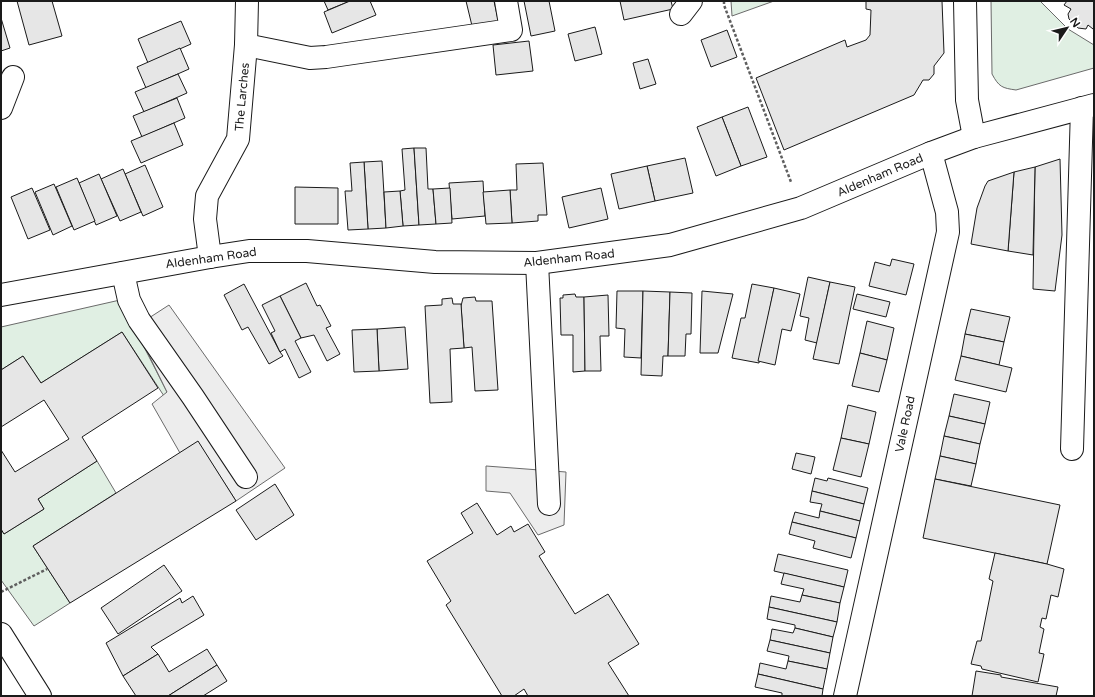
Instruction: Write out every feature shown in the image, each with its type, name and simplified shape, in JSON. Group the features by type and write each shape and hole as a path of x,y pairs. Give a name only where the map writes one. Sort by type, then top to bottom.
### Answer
{"main road":[{"name":"The Larches","path":"210,257 205,219 207,196 238,139 246,45 247,1"},
{"path":"246,45 310,58 326,57 511,30 506,1"},
{"path":"965,1 967,100 974,137"},
{"path":"1,108 13,77"},
{"path":"1072,449 1088,107"},
{"name":"Aldenham Road","path":"1,296 249,251 307,251 435,262 537,264 670,245 801,208 931,153 974,137 1088,107"},
{"name":"Vale Road","path":"845,696 948,232 947,212 931,153"},
{"path":"537,264 549,504"},
{"path":"122,273 129,300 139,320 194,397 246,477"},
{"path":"1,634 40,696"}],"path":[{"path":"724,1 724,5 801,208"},
{"path":"1,592 47,569"}],"green space":[{"path":"731,1 774,1 732,16"},
{"path":"991,1 1040,1 1068,29 1094,45 1094,68 1016,90 1001,86 992,74"},
{"path":"120,300 167,392 164,396 122,332 41,383 23,356 1,370 1,327"},
{"path":"97,461 116,493 33,546 70,603 34,626 1,580 1,529 4,534 44,509 38,499"}],"shaded area":[{"path":"169,305 285,468 236,501 198,442 180,453 152,404 167,392 135,327"},
{"path":"486,466 566,472 564,525 538,535 510,493 486,491"}],"building":[{"path":"17,1 52,1 62,36 29,45"},
{"path":"324,1 350,1 328,10"},
{"path":"350,1 370,1 376,15 332,33 324,12"},
{"path":"466,1 494,1 499,24 473,30"},
{"path":"524,1 549,1 555,31 531,36"},
{"path":"620,1 671,1 673,9 624,20"},
{"path":"866,1 942,1 944,53 934,66 934,74 929,80 923,80 914,95 784,150 756,78 845,40 847,47 866,40 870,35 871,10 866,9"},
{"path":"1067,1 1094,1 1093,29 1088,25 1086,29 1078,28 1069,19 1068,14 1071,9 1064,5"},
{"path":"1,18 10,48 1,51"},
{"path":"181,21 191,44 148,63 138,39"},
{"path":"595,27 602,54 575,61 568,34"},
{"path":"727,30 737,57 711,67 701,40"},
{"path":"529,41 533,71 496,75 493,45"},
{"path":"180,48 189,69 146,88 137,67"},
{"path":"648,59 656,84 640,89 633,63"},
{"path":"178,74 187,93 144,112 135,92"},
{"path":"177,98 185,118 142,137 133,116"},
{"path":"748,107 767,157 741,166 722,117"},
{"path":"722,117 741,166 716,176 697,127"},
{"path":"174,123 183,145 141,163 131,141"},
{"path":"414,148 419,225 403,226 400,191 405,190 402,149"},
{"path":"414,148 426,148 428,189 433,189 436,224 419,225"},
{"path":"685,158 693,193 655,201 647,166"},
{"path":"1060,159 1062,235 1055,291 1033,289 1035,167"},
{"path":"382,161 386,228 368,229 364,162"},
{"path":"364,162 368,229 348,230 345,191 352,191 350,163"},
{"path":"543,163 547,215 538,215 538,221 512,223 510,190 517,190 516,164"},
{"path":"145,165 163,207 143,216 125,174"},
{"path":"647,166 655,201 619,209 611,174"},
{"path":"1035,167 1033,255 1008,251 1014,172"},
{"path":"123,169 141,212 120,221 101,179"},
{"path":"1014,172 1008,251 971,244 977,208 985,186 988,181"},
{"path":"99,174 117,216 96,225 79,183"},
{"path":"77,178 95,221 74,230 56,187"},
{"path":"483,181 485,216 452,219 449,183"},
{"path":"54,184 72,226 53,235 35,192"},
{"path":"295,187 338,188 338,224 295,224"},
{"path":"32,188 50,230 28,239 11,197"},
{"path":"450,188 452,223 436,224 433,189"},
{"path":"601,188 608,219 569,228 562,197"},
{"path":"510,190 512,223 486,224 483,192"},
{"path":"400,191 403,226 386,228 384,192"},
{"path":"892,259 914,264 906,295 869,286 875,262 890,266"},
{"path":"808,277 830,282 817,343 805,340 809,318 800,316"},
{"path":"830,282 855,287 839,364 813,359"},
{"path":"306,283 317,306 320,305 331,326 326,328 340,354 327,361 314,335 301,338 280,296"},
{"path":"244,284 283,356 269,364 248,327 242,330 224,295"},
{"path":"752,284 774,288 759,363 732,358 741,318 745,318"},
{"path":"774,288 800,294 791,331 782,329 775,365 758,361"},
{"path":"617,291 643,291 641,358 624,357 625,329 616,328"},
{"path":"643,291 670,292 668,356 663,356 662,376 641,375"},
{"path":"702,291 733,294 718,353 700,353"},
{"path":"670,292 692,293 691,334 686,334 685,356 668,356"},
{"path":"575,294 576,297 584,297 585,371 573,372 573,335 561,335 560,298 563,298 563,295"},
{"path":"857,294 890,302 886,317 853,309"},
{"path":"608,295 609,336 600,336 601,371 585,371 584,297"},
{"path":"280,296 301,338 295,341 311,372 299,378 285,349 280,352 271,333 275,331 262,305"},
{"path":"475,297 476,301 492,301 498,390 475,391 472,347 464,348 461,306 463,298"},
{"path":"452,298 453,304 461,304 464,348 450,349 452,402 430,403 425,306 442,305 442,299"},
{"path":"971,309 1010,317 1004,342 965,334"},
{"path":"867,321 894,328 887,360 860,353"},
{"path":"405,327 408,369 379,371 377,329"},
{"path":"377,329 379,371 354,372 352,330"},
{"path":"122,332 158,388 82,437 97,461 38,499 44,509 4,534 1,529 1,450 15,472 69,439 44,400 1,427 1,370 23,356 41,383"},
{"path":"965,334 1004,342 999,365 961,356"},
{"path":"860,353 887,360 879,392 852,386"},
{"path":"961,356 1012,368 1006,392 955,380"},
{"path":"954,394 990,402 985,424 949,416"},
{"path":"848,405 876,412 869,444 841,438"},
{"path":"949,416 985,424 980,444 944,436"},
{"path":"944,436 980,444 976,464 940,456"},
{"path":"841,438 869,444 861,477 833,470"},
{"path":"198,441 236,501 70,603 33,546"},
{"path":"796,453 815,457 811,474 792,469"},
{"path":"940,456 976,464 971,486 935,479"},
{"path":"815,478 827,481 828,478 868,488 864,504 812,491"},
{"path":"935,479 1060,505 1047,564 923,538"},
{"path":"275,484 294,515 256,540 236,510"},
{"path":"812,491 864,504 860,521 820,511 822,504 810,502"},
{"path":"477,503 497,535 511,526 514,532 528,524 545,552 539,556 575,614 608,594 639,644 608,663 629,696 528,696 524,689 514,696 502,696 446,605 451,601 427,561 473,533 461,513"},
{"path":"820,511 860,521 856,538 792,522 795,512 819,518"},
{"path":"792,522 856,538 851,558 813,548 815,541 789,534"},
{"path":"995,553 1064,569 1058,597 1051,595 1046,619 1042,618 1040,627 1044,629 1039,653 1044,654 1038,682 982,669 981,666 971,664 977,641 981,641 993,581 989,579"},
{"path":"778,554 848,570 844,587 774,571"},
{"path":"164,565 182,591 118,634 101,608"},
{"path":"784,573 844,587 840,603 802,595 804,589 781,584"},
{"path":"802,595 840,603 837,622 769,607 771,596 800,602"},
{"path":"193,596 204,615 151,647 158,654 123,676 106,643 180,598 182,603"},
{"path":"769,607 837,622 833,637 795,628 795,625 767,619"},
{"path":"795,628 833,637 830,653 770,640 772,629 793,633"},
{"path":"770,640 830,653 827,669 788,661 789,656 767,651"},
{"path":"207,649 217,665 168,696 136,696 123,676 158,654 169,672"},
{"path":"788,661 827,669 823,689 758,674 760,663 786,669"},
{"path":"217,665 227,681 203,696 168,696"},
{"path":"976,671 1058,687 1056,696 972,696"},
{"path":"758,674 823,689 822,696 782,696 782,693 755,687"}]}
